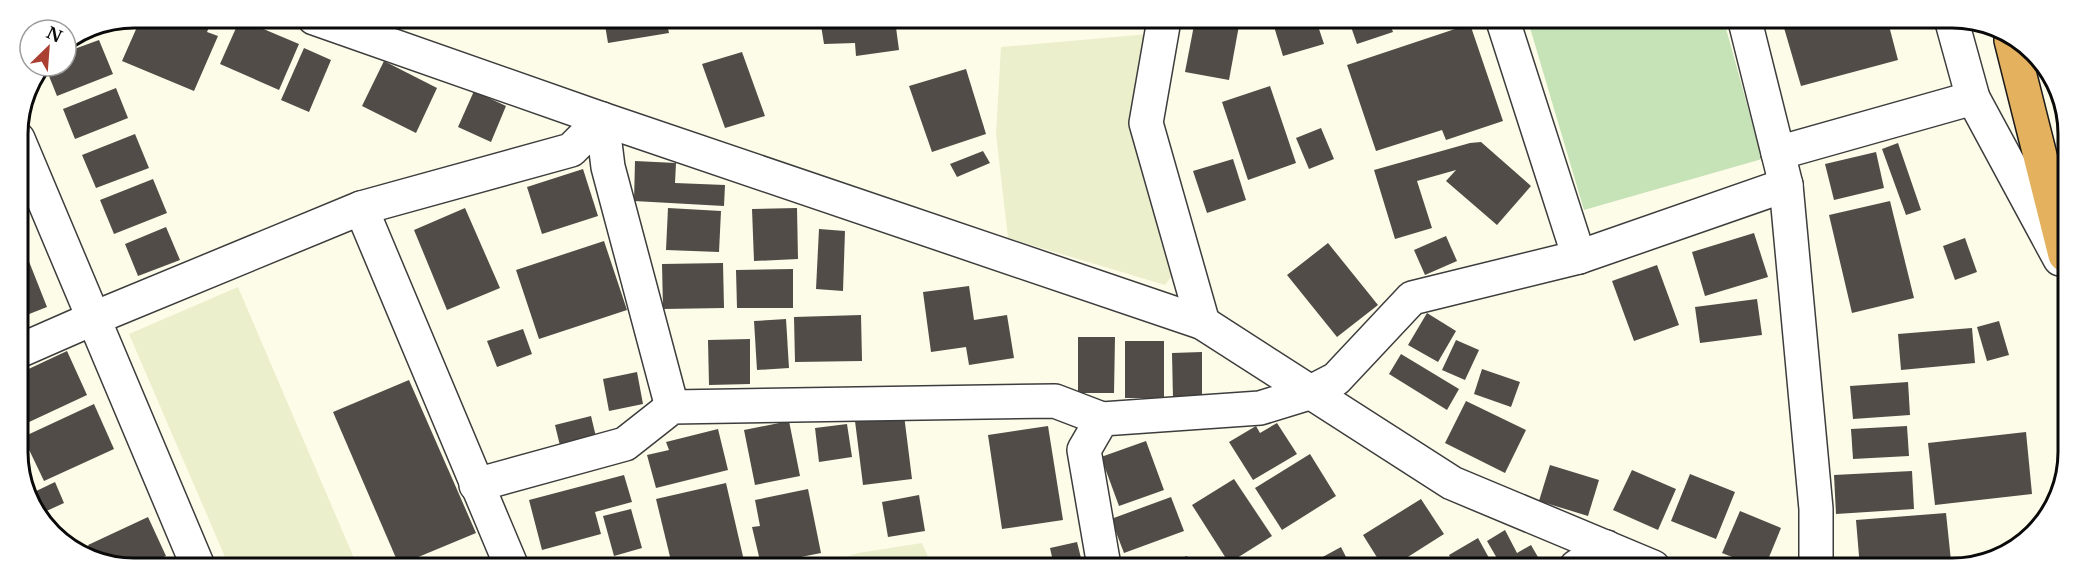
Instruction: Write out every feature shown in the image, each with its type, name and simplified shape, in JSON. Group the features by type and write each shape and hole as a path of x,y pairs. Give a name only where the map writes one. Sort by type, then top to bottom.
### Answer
{"highway":[{"path":"2012,47 2058,228"}],"street":[{"path":"343,28 602,119 1203,323 1452,483 1630,557"},
{"path":"1163,28 1146,123 1203,323"},
{"path":"1505,28 1579,257"},
{"path":"1747,28 1786,185 1816,509 1816,557"},
{"path":"1954,28 1973,98 2058,255"},
{"path":"1778,153 1973,98"},
{"path":"28,347 361,208 571,150 602,119"},
{"path":"602,119 608,167 672,407"},
{"path":"29,165 194,558"},
{"path":"476,485 625,444 672,407 1055,401 1102,419 1260,408 1309,393 1336,379 1412,298 1579,257 1786,185"},
{"path":"361,208 508,558"},
{"path":"1102,419 1084,450 1103,557"},
{"path":"1591,557 1606,547"}],"green space":[{"path":"1530,28 1726,28 1762,159 1584,210"},
{"path":"1149,34 1129,116 1176,270 1165,285 1008,238 996,134 1001,47"},
{"path":"238,287 354,558 225,558 129,334"},
{"path":"922,543 928,558 844,558 858,553"}],"building":[{"path":"137,28 209,28 207,32 218,36 194,91 122,61"},
{"path":"236,28 261,28 299,44 279,90 220,64"},
{"path":"606,28 668,28 669,33 608,43"},
{"path":"821,28 896,28 899,50 856,56 855,43 824,44"},
{"path":"1193,28 1239,28 1229,80 1185,72"},
{"path":"1274,28 1319,28 1324,44 1283,56"},
{"path":"1351,28 1392,28 1393,32 1357,44"},
{"path":"1458,28 1471,28 1503,121 1446,140 1442,130 1376,151 1347,65"},
{"path":"1784,28 1890,28 1898,60 1801,86"},
{"path":"99,40 113,74 57,96 50,78 78,78 78,48"},
{"path":"304,48 331,60 309,112 281,100"},
{"path":"742,52 765,116 725,128 702,64"},
{"path":"384,61 437,88 416,133 362,106"},
{"path":"966,69 986,134 932,152 909,86"},
{"path":"1270,86 1296,163 1248,180 1222,102"},
{"path":"116,88 128,118 75,139 63,109"},
{"path":"474,91 506,106 491,142 458,127"},
{"path":"1321,128 1334,159 1309,169 1296,138"},
{"path":"135,134 149,168 96,188 82,155"},
{"path":"1481,142 1531,186 1497,225 1446,181 1456,170 1417,181 1432,228 1395,239 1374,170 1470,143"},
{"path":"1898,143 1921,210 1906,215 1882,149"},
{"path":"983,151 990,163 957,177 950,164"},
{"path":"1876,152 1884,188 1834,200 1825,164"},
{"path":"1233,159 1246,200 1207,213 1193,171"},
{"path":"635,161 676,163 675,183 725,185 724,206 634,201"},
{"path":"583,169 598,216 542,234 527,187"},
{"path":"153,179 167,213 114,234 100,200"},
{"path":"1890,201 1914,298 1852,313 1829,215"},
{"path":"465,208 500,288 447,310 414,230"},
{"path":"668,208 721,211 719,252 666,250"},
{"path":"797,208 798,259 754,261 752,209"},
{"path":"166,227 180,260 138,276 125,244"},
{"path":"819,229 845,231 843,291 816,289"},
{"path":"1754,233 1768,277 1705,296 1692,252"},
{"path":"1446,236 1457,261 1425,275 1414,250"},
{"path":"1965,238 1977,272 1955,280 1943,246"},
{"path":"604,241 627,310 539,339 516,270"},
{"path":"1328,243 1378,305 1337,337 1287,275"},
{"path":"29,260 47,307 28,314"},
{"path":"723,263 724,308 663,309 662,264"},
{"path":"1657,265 1679,325 1634,341 1612,281"},
{"path":"793,269 793,308 737,308 736,270"},
{"path":"969,286 974,320 1007,315 1014,358 969,365 966,347 931,352 923,292"},
{"path":"1757,299 1762,335 1700,343 1695,307"},
{"path":"1427,313 1456,331 1438,362 1408,345"},
{"path":"861,315 862,361 795,362 794,317"},
{"path":"786,319 789,368 757,370 754,321"},
{"path":"1999,321 2009,355 1987,361 1977,327"},
{"path":"1972,328 1975,363 1901,370 1898,334"},
{"path":"523,329 532,354 497,367 487,341"},
{"path":"1078,337 1115,337 1114,393 1078,393"},
{"path":"750,339 750,384 709,385 708,340"},
{"path":"1456,340 1479,350 1465,380 1442,370"},
{"path":"1125,341 1164,341 1164,398 1125,398"},
{"path":"67,351 87,395 28,422 28,369"},
{"path":"1202,352 1202,399 1173,399 1172,353"},
{"path":"1401,354 1459,389 1447,410 1389,374"},
{"path":"1482,369 1520,382 1511,407 1474,394"},
{"path":"637,372 643,404 609,411 603,379"},
{"path":"409,380 476,533 416,558 396,558 333,412"},
{"path":"1908,382 1910,415 1853,419 1850,386"},
{"path":"1466,401 1526,430 1505,473 1445,443"},
{"path":"94,404 114,449 44,481 28,448 28,435"},
{"path":"904,415 912,479 863,485 855,421"},
{"path":"591,416 598,445 562,454 555,425"},
{"path":"789,421 800,476 755,485 744,430"},
{"path":"1277,423 1297,454 1253,480 1229,442 1256,426 1260,433"},
{"path":"847,424 852,457 819,462 815,428"},
{"path":"1048,426 1063,520 1002,529 988,435"},
{"path":"1907,426 1909,456 1853,459 1851,429"},
{"path":"718,429 728,470 656,488 647,455 669,450 666,442"},
{"path":"2026,432 2032,494 1935,505 1928,443"},
{"path":"1146,441 1164,490 1119,506 1101,457"},
{"path":"1310,454 1336,496 1282,530 1255,488"},
{"path":"1550,465 1599,480 1588,516 1539,501"},
{"path":"1632,470 1676,489 1658,530 1613,510"},
{"path":"1912,471 1914,509 1836,514 1834,475"},
{"path":"1690,474 1735,492 1716,539 1671,521"},
{"path":"624,475 632,502 595,512 601,534 542,550 529,500"},
{"path":"1234,479 1272,536 1238,557 1225,557 1192,505"},
{"path":"55,482 64,503 47,511 36,491"},
{"path":"726,483 743,558 670,558 656,499"},
{"path":"808,489 821,553 798,558 759,558 752,527 760,526 755,500"},
{"path":"919,495 925,531 888,537 882,502"},
{"path":"1171,497 1184,531 1124,553 1111,519"},
{"path":"1421,499 1444,534 1407,557 1377,557 1363,535"},
{"path":"631,509 642,548 614,556 603,516"},
{"path":"1740,511 1781,528 1769,557 1733,557 1722,553"},
{"path":"1946,513 1951,557 1859,557 1856,520"},
{"path":"148,517 166,556 134,558 100,552 88,545"},
{"path":"1505,530 1517,553 1531,545 1538,557 1496,557 1487,541"},
{"path":"1478,538 1489,557 1450,557 1449,555"},
{"path":"1077,542 1081,557 1052,557 1050,548"},
{"path":"1341,547 1346,557 1322,557"}]}
